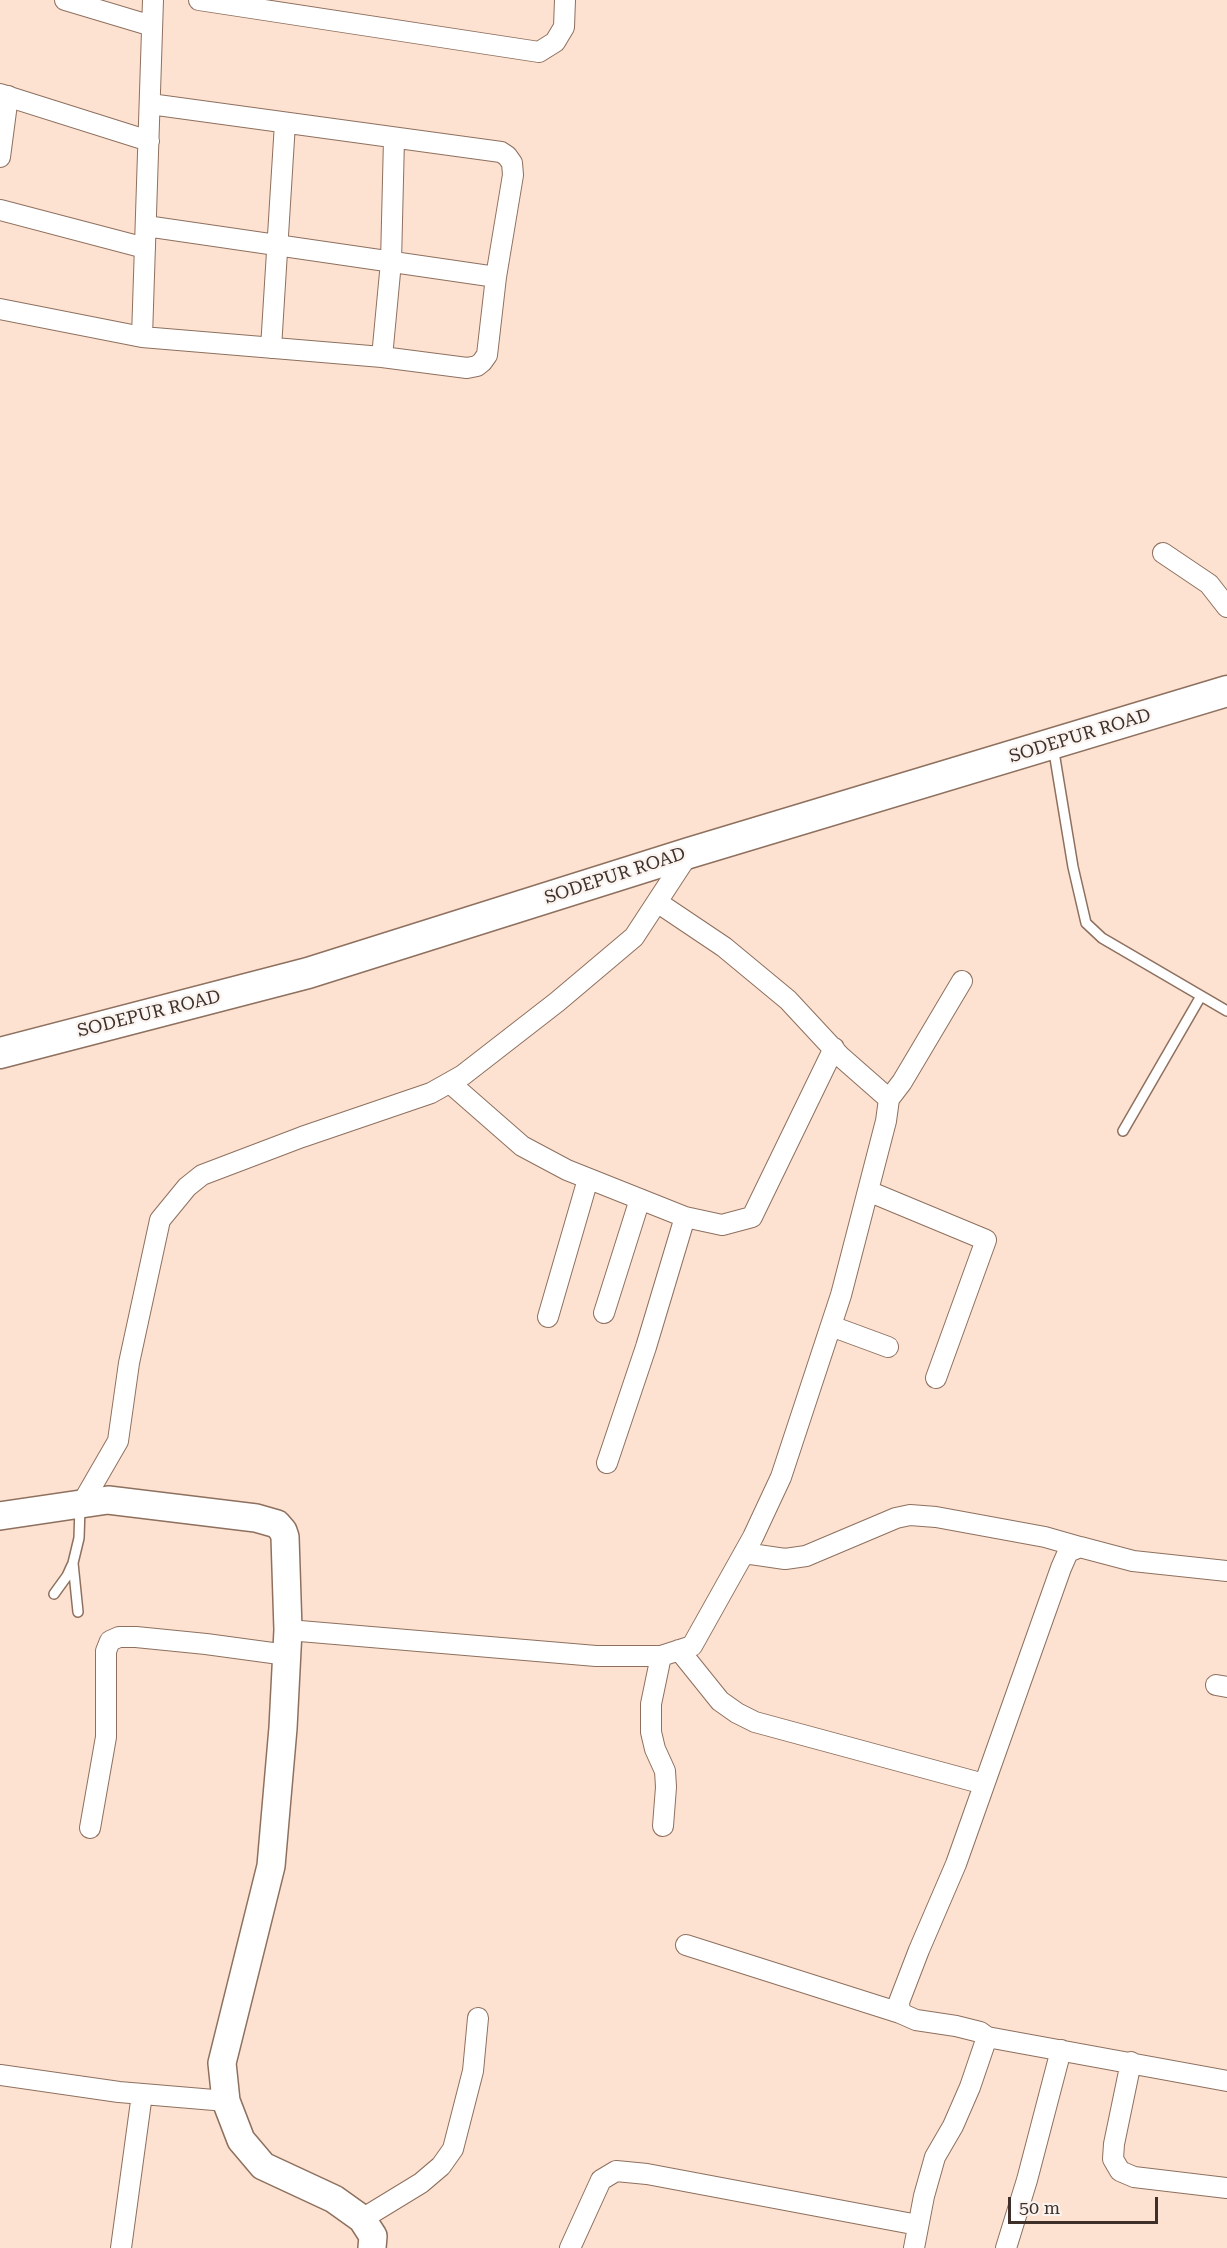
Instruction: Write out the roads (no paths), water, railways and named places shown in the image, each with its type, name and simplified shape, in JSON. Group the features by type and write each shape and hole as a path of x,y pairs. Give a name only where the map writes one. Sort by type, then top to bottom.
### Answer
{"main road":[{"name":"SODEPUR ROAD","path":"0,1053 308,973 689,853 1227,691"}],"street":[{"path":"65,0 152,26"},
{"path":"142,337 153,0"},
{"path":"199,0 539,52 555,42 564,27 566,0"},
{"path":"0,157 4,95 149,141"},
{"path":"0,309 142,337 382,357 467,368 477,366 487,355 496,277 513,175 512,163 507,156 501,152 150,104"},
{"path":"271,348 285,123"},
{"path":"382,357 391,262 394,139"},
{"path":"0,210 145,248"},
{"path":"146,226 496,277"},
{"path":"1163,553 1209,584 1227,606"},
{"path":"81,1505 118,1441 129,1364 160,1220 176,1199 202,1175 302,1137 431,1093 450,1083 547,1009 634,937 689,853"},
{"path":"657,902 724,947 788,1000 834,1048 890,1099"},
{"path":"90,1828 106,1737 106,1651 110,1641 119,1637 206,1644 288,1642 596,1656 670,1653 692,1646 744,1553 781,1477 841,1295 890,1099 962,981"},
{"path":"450,1083 522,1146 588,1179 685,1217 722,1225 752,1217 834,1048"},
{"path":"548,1317 588,1179"},
{"path":"868,1191 986,1240 936,1378"},
{"path":"604,1313 640,1199"},
{"path":"607,1463 646,1347 685,1217"},
{"path":"831,1326 888,1347"},
{"path":"0,1516 108,1500 256,1518 277,1524 285,1537 288,1642 271,1866 222,2063 226,2101 241,2140 263,2166 334,2199 362,2219 373,2236 372,2248"},
{"path":"744,1553 785,1559 806,1556 896,1518 910,1515 936,1517 1034,1535 1133,1561 1227,1571"},
{"path":"900,2013 899,2002 956,1864 1053,1587 1068,1552 1080,1547"},
{"path":"670,1653 720,1701 755,1722 984,1784"},
{"path":"663,1826 665,1771 655,1749 651,1732 651,1704 670,1653"},
{"path":"686,1945 916,2020 956,2026 980,2032 987,2037 1227,2080"},
{"path":"362,2219 422,2183 441,2166 453,2149 474,2071 478,2018"},
{"path":"914,2248 924,2196 936,2157 970,2087 987,2037"},
{"path":"1006,2248 1027,2180 1061,2050"},
{"path":"1131,2062 1114,2144 1113,2160 1119,2171 1134,2177 1227,2188"},
{"path":"0,2075 142,2094 226,2101"},
{"path":"121,2248 142,2094"},
{"path":"570,2248 601,2180 616,2171 647,2174 918,2225"}],"lane":[{"path":"1053,744 1073,867 1086,923 1102,938 1227,1011"},
{"path":"1123,1131 1202,996"},
{"path":"54,1594 73,1563 79,1538 81,1505"},
{"path":"73,1563 78,1612"}]}
